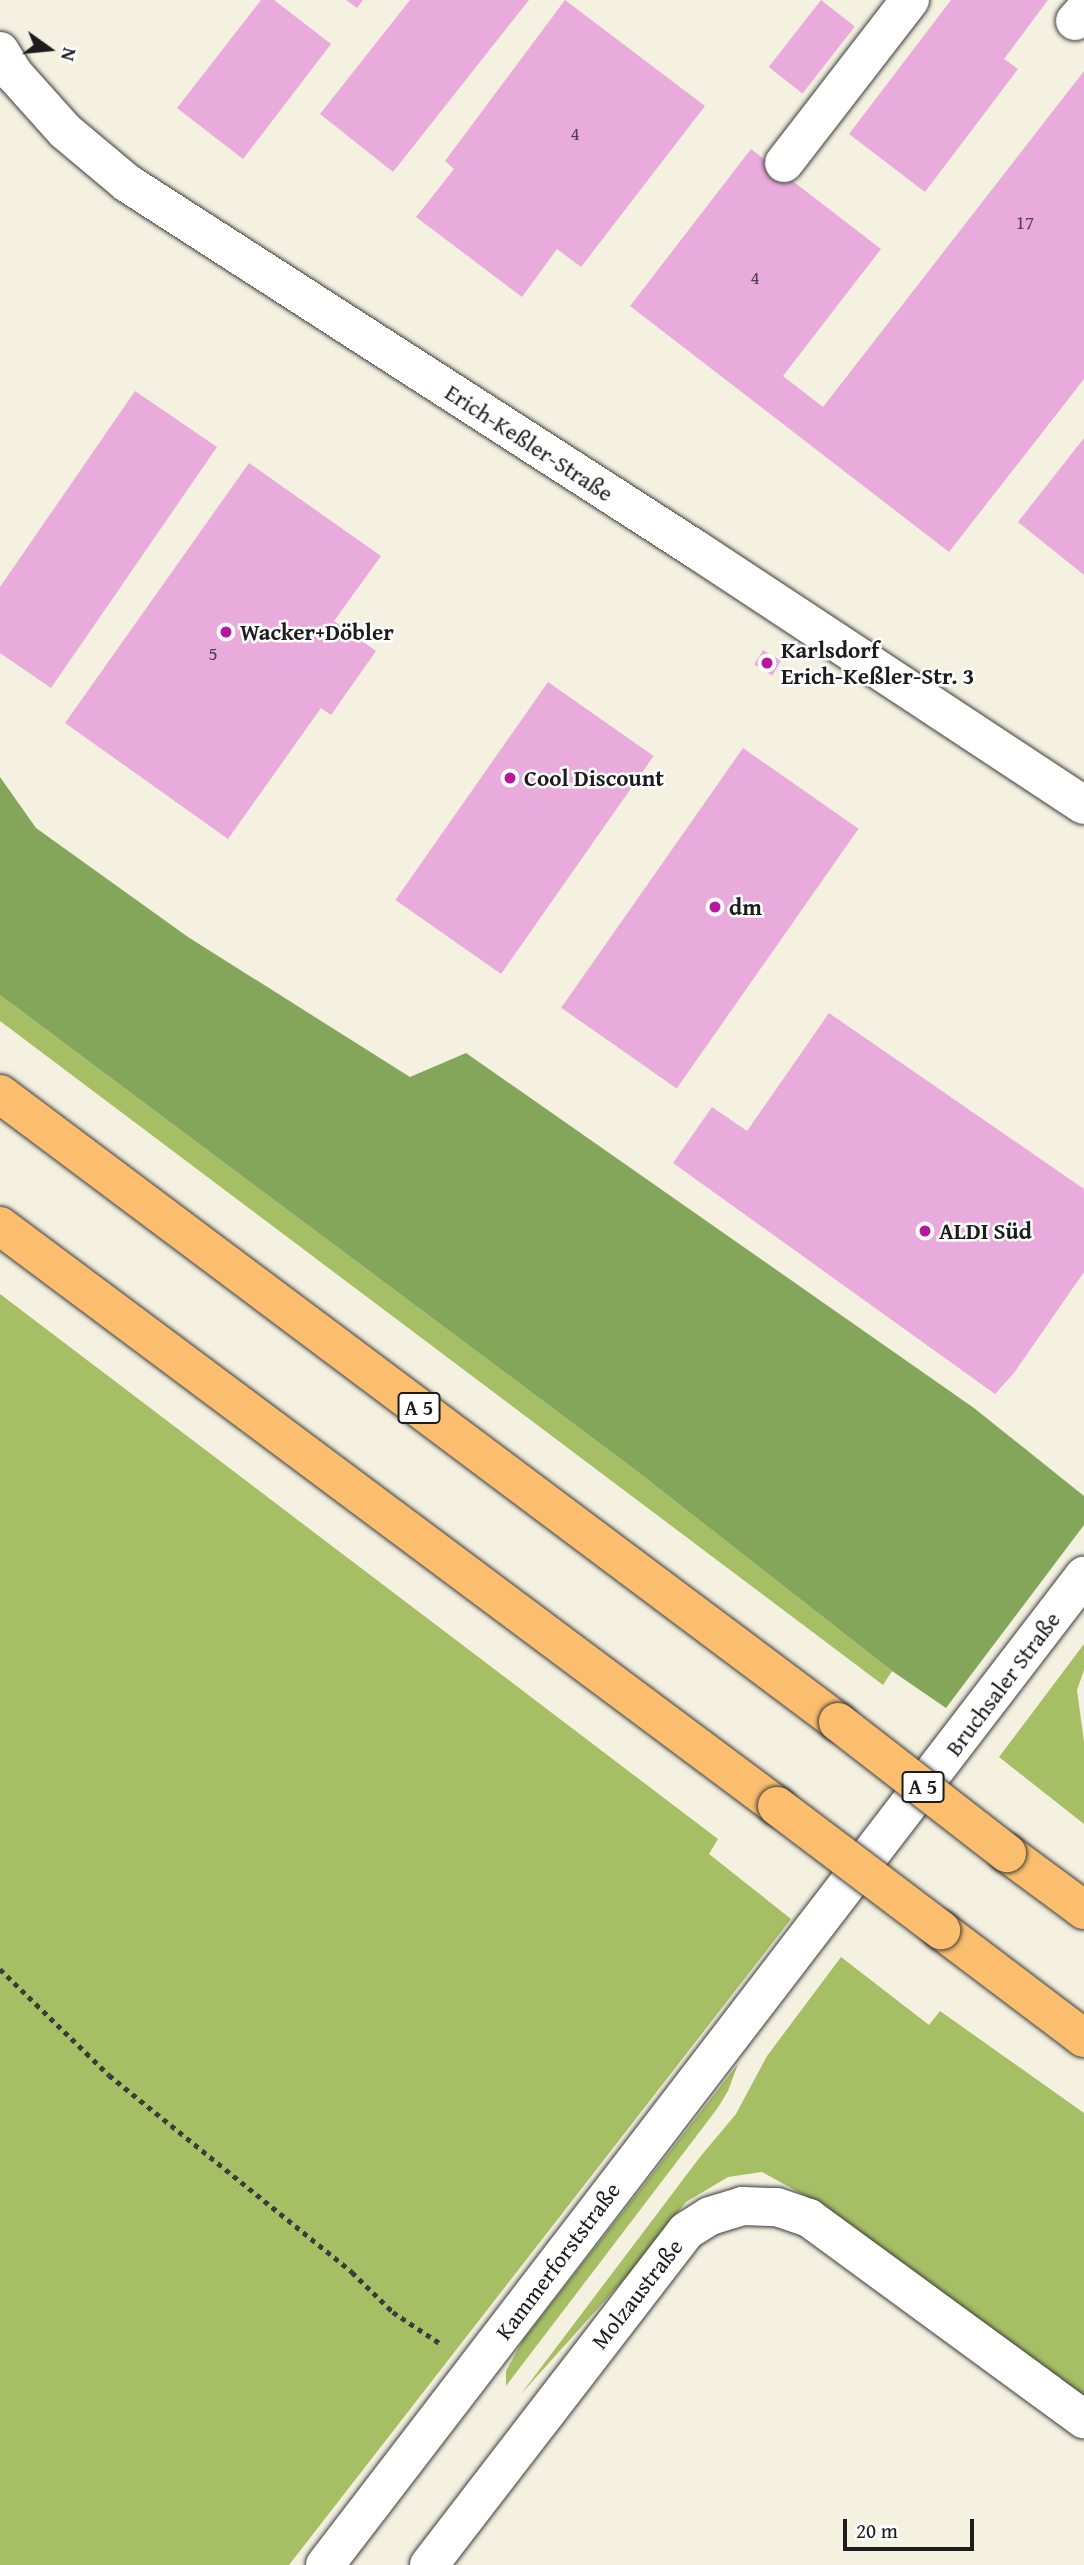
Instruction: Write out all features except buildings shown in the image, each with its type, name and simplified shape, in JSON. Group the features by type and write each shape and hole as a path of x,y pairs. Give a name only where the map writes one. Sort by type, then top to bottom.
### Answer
{"highway":[{"name":"A 5","path":"0,1094 838,1721 1084,1910"},
{"path":"0,1226 778,1806 1084,2038"}],"street":[{"path":"785,163 910,0"},
{"name":"Erich-Keßler-Straße","path":"0,51 14,74 65,131 127,183 697,550 1084,805"},
{"name":"Bruchsaler Straße","path":"791,1956 1084,1576"},
{"name":"Kammerforststraße","path":"325,2565 791,1956"},
{"name":"Molzaustraße","path":"429,2565 686,2231 710,2216 742,2206 777,2207 809,2218 1084,2419"}],"path":[{"path":"0,1969 109,2075 352,2272 393,2312 476,2369"}],"green space":[{"path":"0,777 36,828 188,937 410,1077 466,1053 974,1408 1084,1496 1084,1525 946,1708 892,1671 634,1469 0,995"},
{"path":"0,995 634,1469 892,1671 883,1685 0,1021"},
{"path":"0,1294 718,1839 709,1854 791,1919 289,2565 0,2565"},
{"path":"1084,1644 1084,1670 1077,1690 1084,1742 1084,1824 999,1757"},
{"path":"841,1957 929,2025 940,2011 1084,2113 1084,2402 818,2203 762,2172 728,2177 686,2202 627,2276 521,2394 700,2157 736,2114 767,2056"},
{"path":"738,2064 728,2091 717,2109 506,2386 506,2371 523,2340"}],"place":[{"name":"Wacker+Döbler","path":"226,632"},
{"name":"Karlsdorf Erich-Keßler-Str. 3","path":"767,663"},
{"name":"Cool Discount","path":"510,778"},
{"name":"dm","path":"715,907"},
{"name":"ALDI Süd","path":"925,1231"}]}
